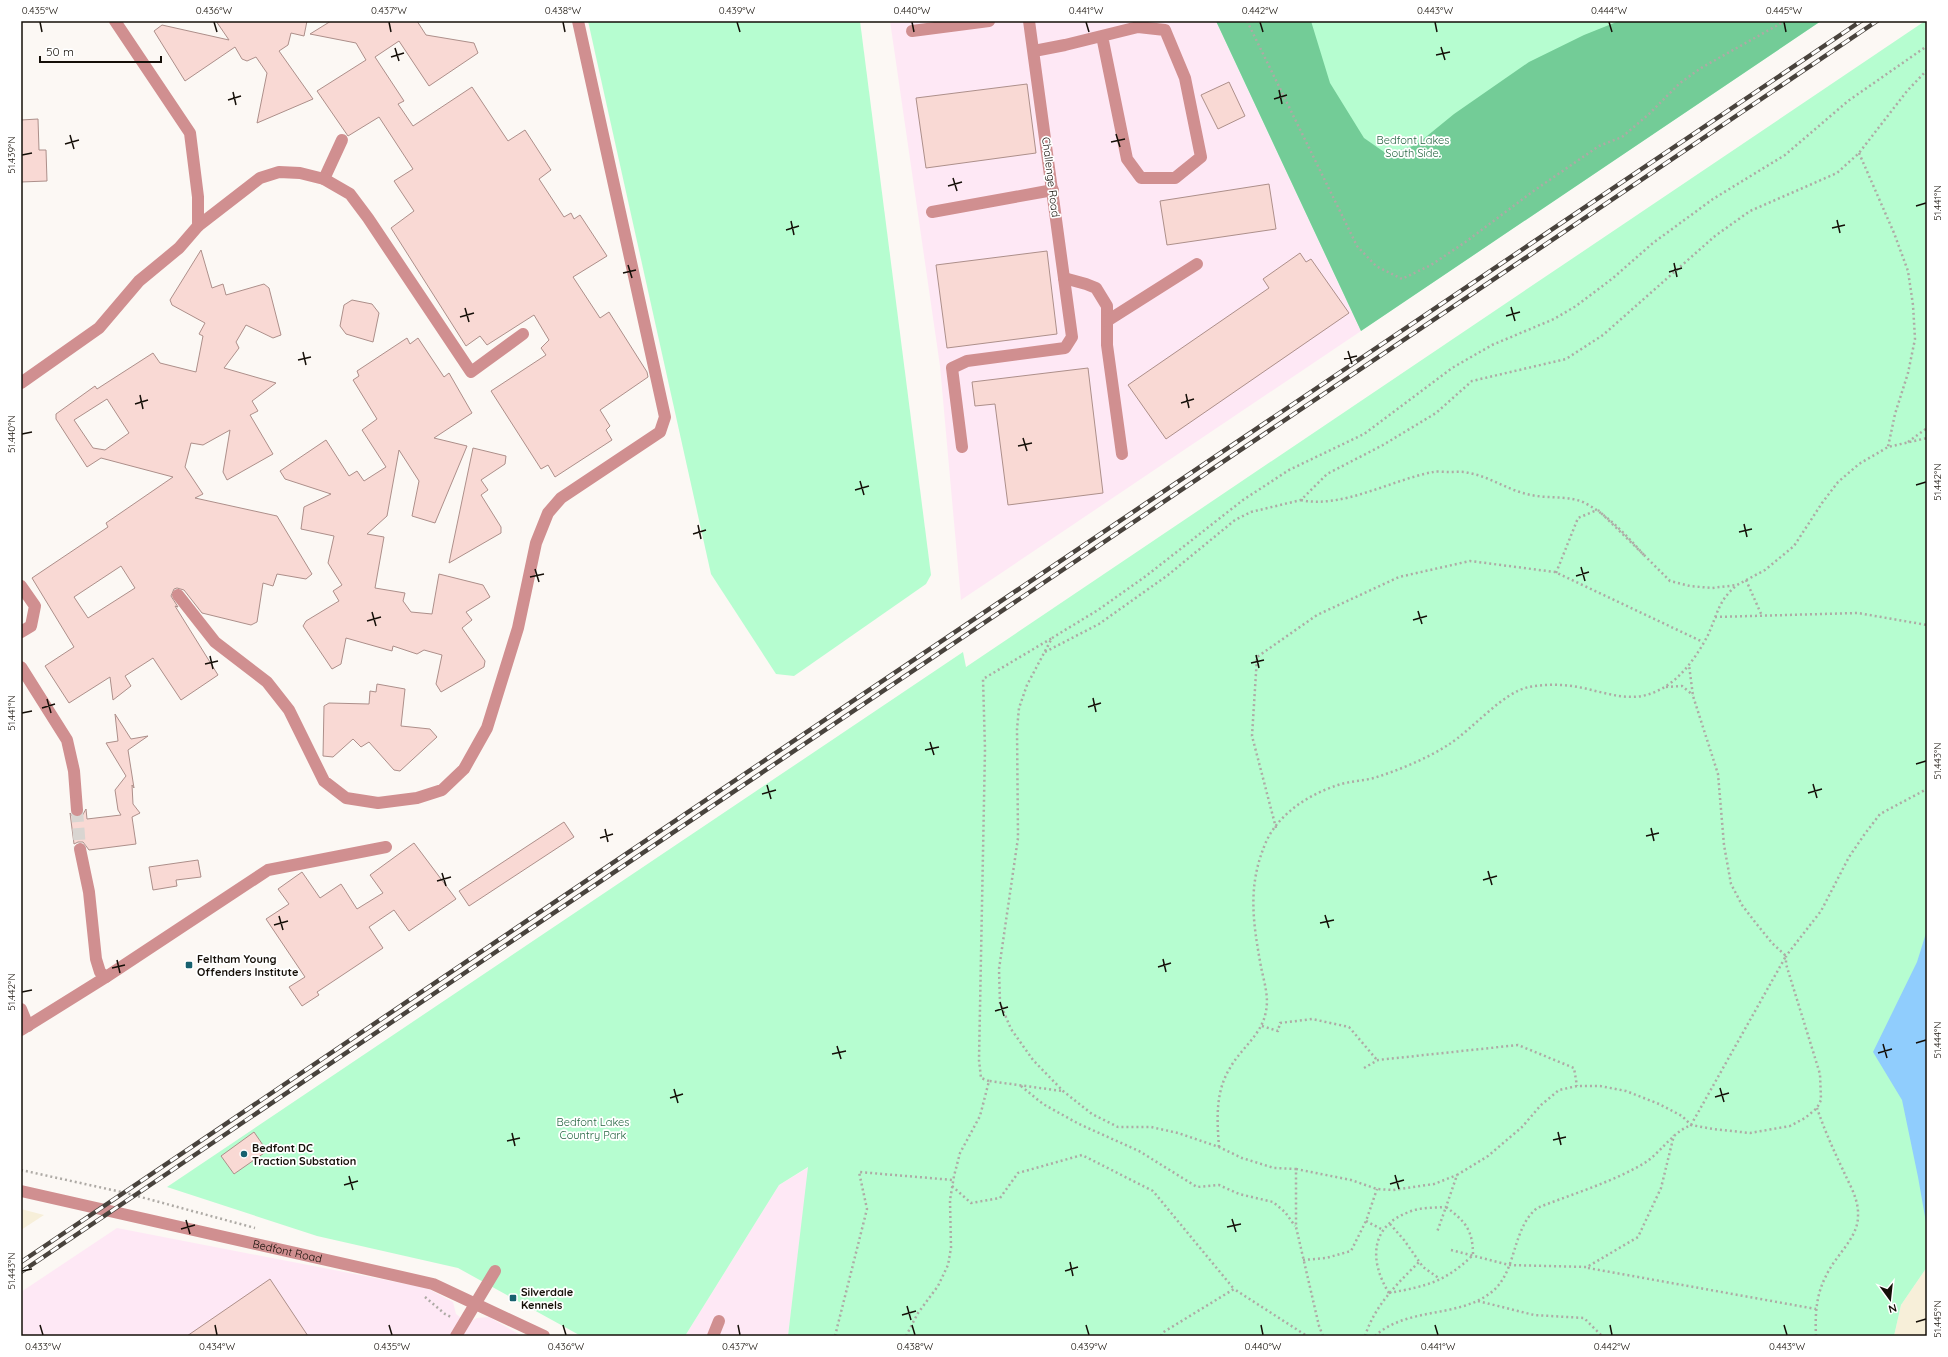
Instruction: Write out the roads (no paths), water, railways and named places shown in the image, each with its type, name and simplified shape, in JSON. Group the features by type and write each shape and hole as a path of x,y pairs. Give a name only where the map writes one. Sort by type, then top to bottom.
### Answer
{"street":[{"path":"115,21 190,133 197,192 198,226"},
{"path":"178,595 215,642 267,682 289,710 324,781 346,798 378,803 417,798 442,790 464,769 487,728 518,628 536,543 548,513 562,498 660,432 665,418 578,21"},
{"path":"912,31 990,21"},
{"name":"Challenge Road","path":"962,447 952,368 967,361 1065,348 1072,337 1029,21"},
{"path":"1034,51 1102,36 1138,26 1165,30 1186,78 1201,156 1175,178 1141,178 1127,159 1102,36"},
{"path":"324,179 342,140"},
{"path":"21,383 99,328 139,281 179,248 198,226 260,178 279,172 300,173 324,179 350,194 368,218 471,372 523,334"},
{"path":"932,212 1053,190"},
{"path":"1107,321 1197,264"},
{"path":"1064,278 1096,288 1107,306 1107,345 1122,454"},
{"path":"21,586 35,606 31,626 21,632"},
{"path":"21,667 67,740 74,771 77,810"},
{"path":"21,1008 25,1028 106,977 268,870 386,847"},
{"path":"80,849 99,928 100,972 106,977"},
{"name":"Bedfont Road","path":"21,1192 434,1284 544,1336"},
{"path":"456,1336 495,1271"},
{"path":"713,1336 719,1321"}],"water":[{"path":"1927,930 1927,1228 1902,1100 1873,1052 1917,962"}],"tunnel":[{"path":"77,810 80,849"}],"railway":[{"path":"21,1262 1861,21"},
{"path":"21,1272 1877,21"}],"place":[{"name":"Feltham Young Offenders Institute","path":"189,965"},
{"name":"Bedfont DC Traction Substation","path":"244,1154"},
{"name":"Silverdale Kennels","path":"513,1298"}],"park label":[{"name":"Bedfont Lakes South Side.","path":"1413,146"},
{"name":"Bedfont Lakes Country Park","path":"593,1128"}]}
